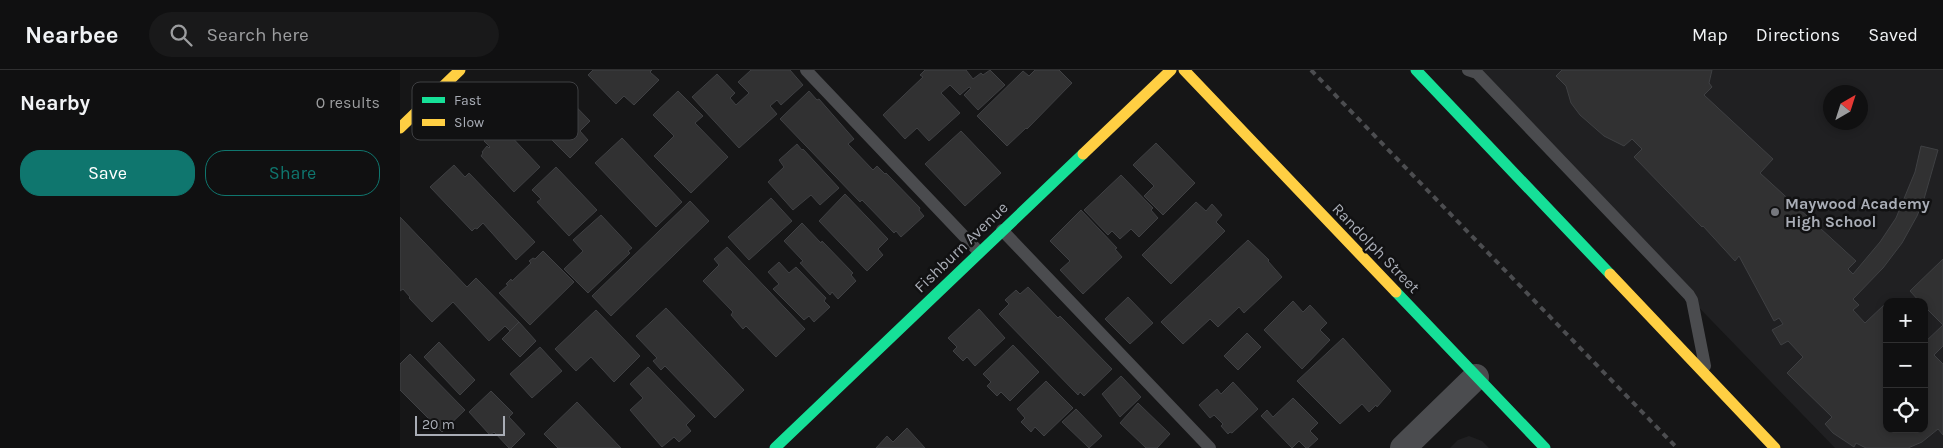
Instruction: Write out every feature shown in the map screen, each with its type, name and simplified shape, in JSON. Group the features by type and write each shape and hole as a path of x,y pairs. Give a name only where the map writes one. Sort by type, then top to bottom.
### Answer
{"street":[{"path":"448,82 460,70"},
{"name":"Fishburn Avenue","path":"775,448 1171,70"},
{"name":"Randolph Street","path":"1184,70 1545,448"},
{"path":"1416,70 1775,448"},
{"path":"400,128 412,116"},
{"path":"1403,448 1476,377"}],"lane":[{"path":"806,70 979,252"},
{"path":"1468,70 1477,73 1690,295 1706,376"},
{"path":"1002,230 1210,448"}],"shaded area":[{"name":"Maywood Academy High School","path":"1469,70 1943,70 1943,448 1835,448"},
{"path":"1469,436 1482,441 1489,448 1450,448 1458,440"}],"building":[{"path":"593,70 652,70 650,72 659,80 634,105 624,96 616,104 588,75"},
{"path":"751,70 790,70 803,85 781,105 777,100 770,106 777,114 739,148 692,97 717,74 735,93 730,98 736,105 749,93 738,82"},
{"path":"925,70 966,70 973,79 981,73 983,75 990,70 1005,85 978,110 964,95 971,88 969,87 960,95 950,85 941,93 960,113 929,141 917,128 905,139 883,115 923,77 920,75"},
{"path":"1035,70 1059,70 1072,83 1027,129 1007,146 977,116 1023,71 1029,76"},
{"path":"1562,70 1712,70 1709,83 1712,87 1704,95 1773,159 1760,173 1856,261 1848,269 1853,274 1880,242 1896,218 1915,172 1921,146 1938,150 1924,199 1917,216 1902,243 1883,268 1853,299 1859,305 1853,310 1865,323 1883,306 1883,433 1928,433 1928,339 1943,325 1943,346 1934,355 1943,364 1943,435 1938,429 1922,442 1908,448 1866,448 1856,443 1854,447 1833,433 1825,424 1832,417 1787,373 1803,357 1788,341 1781,345 1772,330 1783,324 1779,318 1774,321 1739,256 1735,261 1634,157 1642,149 1632,139 1624,146 1604,136 1580,115 1571,103 1566,86 1556,76"},
{"path":"678,91 703,116 695,123 728,157 691,193 654,156 674,136 653,115"},
{"path":"809,91 817,100 819,99 854,139 848,144 873,170 877,166 886,173 920,208 919,210 924,216 901,237 896,231 894,233 862,200 860,202 780,119"},
{"path":"578,109 590,121 580,131 588,140 570,158 552,140 578,140"},
{"path":"961,131 1001,173 965,206 925,164"},
{"path":"622,138 682,202 656,227 595,163"},
{"path":"514,140 540,167 514,192 481,156 487,146 490,147 484,141"},
{"path":"1156,143 1195,183 1163,215 1144,196 1154,186 1133,165"},
{"path":"797,144 839,188 820,205 811,195 793,210 768,182 784,167 779,160"},
{"path":"454,165 465,177 469,173 535,242 516,260 483,223 472,231 430,187"},
{"path":"556,167 597,210 569,236 537,202 541,199 532,190"},
{"path":"1121,175 1153,208 1151,210 1158,218 1139,237 1131,229 1120,239 1112,231 1108,235 1084,210"},
{"path":"845,194 888,239 878,249 883,255 867,271 819,221"},
{"path":"771,198 792,221 749,260 728,237"},
{"path":"690,201 709,221 611,316 592,296"},
{"path":"1196,202 1206,211 1212,204 1222,215 1216,222 1225,231 1171,284 1142,255"},
{"path":"1081,210 1117,248 1115,249 1122,257 1083,294 1060,270 1070,261 1050,241"},
{"path":"601,215 632,248 628,251 630,253 588,293 564,269 583,251 573,240"},
{"path":"400,217 467,287 476,278 519,322 510,331 505,326 489,341 453,302 432,322 403,289 400,291"},
{"path":"802,223 853,273 851,275 856,281 838,299 832,292 830,295 800,263 803,261 784,241"},
{"path":"1248,240 1269,260 1282,277 1244,313 1239,307 1218,327 1210,319 1183,344 1161,322"},
{"path":"727,247 805,329 776,357 746,326 743,329 731,315 733,312 703,281 719,265 714,259"},
{"path":"543,251 574,282 530,325 499,293 508,285 506,284 511,279 512,281 531,263 529,261 533,258 535,259"},
{"path":"1943,259 1943,325 1928,310 1928,298 1916,298 1910,291"},
{"path":"779,262 789,273 796,267 826,298 824,301 830,307 814,322 809,316 804,320 773,289 779,284 768,272"},
{"path":"1028,287 1058,318 1060,316 1112,369 1084,396 1080,392 1078,395 999,314 1009,304 1005,300 1016,290 1020,294"},
{"path":"1128,297 1153,323 1130,344 1105,319"},
{"path":"1293,301 1303,312 1310,305 1327,323 1320,330 1330,340 1302,369 1264,330"},
{"path":"666,308 744,390 715,418 665,366 661,370 653,361 657,358 636,336"},
{"path":"979,309 1005,338 975,366 967,357 963,361 953,351 957,347 948,338"},
{"path":"596,310 640,356 614,382 591,357 576,371 555,349"},
{"path":"519,322 536,341 520,357 502,339"},
{"path":"1247,333 1261,347 1238,370 1224,356"},
{"path":"1343,338 1391,391 1377,407 1376,405 1369,412 1362,404 1340,424 1297,381"},
{"path":"439,342 475,380 460,395 424,357"},
{"path":"1013,345 1039,372 1010,401 1001,392 997,396 987,386 991,382 983,374"},
{"path":"540,347 562,371 532,398 510,374"},
{"path":"410,354 465,410 442,432 400,390 400,364"},
{"path":"648,367 695,416 686,425 691,431 679,442 674,437 662,447 630,410 643,398 630,384"},
{"path":"1121,376 1141,397 1120,417 1102,394"},
{"path":"1046,381 1073,408 1044,436 1035,427 1031,432 1021,422 1025,418 1017,409"},
{"path":"1233,382 1258,409 1232,433 1228,434 1221,426 1223,424 1214,415 1210,418 1199,405 1217,389 1221,394"},
{"path":"491,391 513,413 509,417 525,434 511,448 494,432 490,435 469,412"},
{"path":"1293,398 1318,423 1310,431 1318,439 1308,448 1299,441 1292,448 1261,416 1267,410 1273,417"},
{"path":"577,402 621,448 558,448 544,434"},
{"path":"1138,403 1170,434 1157,448 1146,448 1120,423"},
{"path":"1076,409 1102,436 1089,448 1062,422"},
{"path":"907,428 925,448 876,448 887,436 893,442"}],"railway":[{"path":"1311,70 1677,448"}],"traffic: fast":[{"path":"1416,70 1610,274"},
{"path":"775,448 1083,154"},
{"path":"1396,292 1545,448"}],"traffic: slow":[{"path":"448,82 460,70"},
{"path":"1083,154 1171,70"},
{"path":"1184,70 1396,292"},
{"path":"400,128 412,116"},
{"path":"1610,274 1775,448"}],"place":[{"name":"Maywood Academy High School","path":"1775,212"}]}
